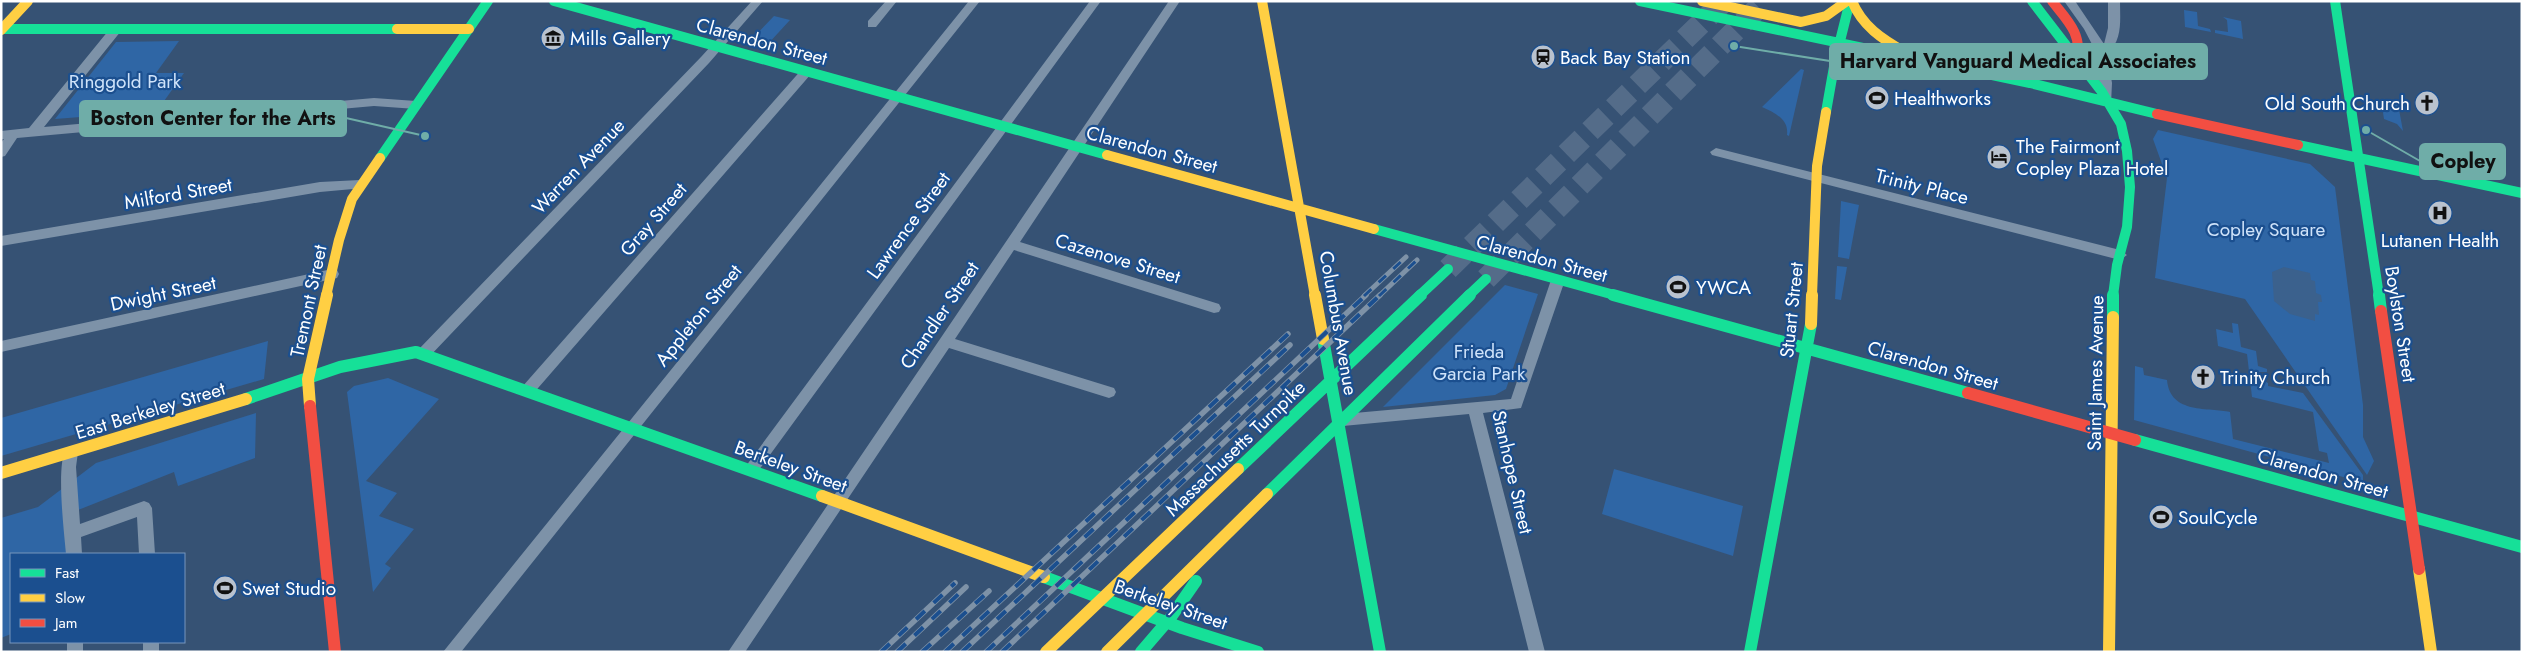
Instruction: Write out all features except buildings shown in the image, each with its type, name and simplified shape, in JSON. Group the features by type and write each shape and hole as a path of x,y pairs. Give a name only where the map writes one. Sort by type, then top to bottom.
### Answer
{"main road":[{"path":"2,29 28,1"},
{"name":"Tremont Street","path":"335,652 321,531 308,379 341,233 352,199 360,186 488,1"},
{"name":"Clarendon Street","path":"554,1 2522,547"},
{"name":"Columbus Avenue","path":"1262,1 1380,652"},
{"path":"1640,1 1970,70 2108,101 2146,112 2522,193"},
{"path":"1702,1 1801,22 1828,16 1849,1 1862,21 1877,36 1898,49 1928,62"},
{"name":"Stuart Street","path":"1750,652 1798,391 1808,348 1817,201 1816,179 1839,44 1849,1"},
{"name":"Saint James Avenue","path":"2032,1 2108,101 2121,124 2130,177 2127,227 2113,292 2109,652"},
{"path":"1970,70 2002,72 2029,70 2076,60 2081,50 2079,38 2052,1"},
{"name":"Boylston Street","path":"2335,1 2432,652"},
{"path":"2,29 469,29"},
{"name":"Massachusetts Turnpike","path":"1046,652 1448,269"},
{"path":"1107,652 1486,279"},
{"name":"Berkeley Street","path":"308,379 361,361 406,352 423,354 837,501 1182,628 1256,651"},
{"name":"East Berkeley Street","path":"1,473 308,379"},
{"path":"1141,652 1170,617 1232,530"}],"street":[{"name":"Warren Avenue","path":"423,354 562,210 758,1"},
{"path":"872,24 892,1"},
{"name":"Appleton Street","path":"451,652 976,1"},
{"name":"Lawrence Street","path":"750,470 1096,1"},
{"name":"Chandler Street","path":"736,652 1175,1"},
{"path":"2069,1 2103,52 2106,66 2108,101"},
{"path":"2076,60 2103,52 2112,40 2114,1"},
{"path":"32,133 117,28"},
{"name":"Gray Street","path":"526,391 807,71"},
{"path":"1,153 7,135 374,102 416,105"},
{"name":"Trinity Place","path":"1716,152 2120,255"},
{"name":"Milford Street","path":"1,241 320,187 360,186"},
{"name":"Cazenove Street","path":"1011,244 1214,308"},
{"name":"Dwight Street","path":"1,347 332,274"},
{"name":"Stanhope Street","path":"1536,652 1475,408 1516,404 1558,280"},
{"path":"945,341 1109,392"},
{"path":"1338,420 1380,418 1475,408"},
{"path":"71,452 69,467 74,553"},
{"path":"74,533 144,508 147,553"}],"green space":[{"path":"2184,10 2197,12 2198,26 2210,29 2211,32 2185,27"},
{"path":"774,16 790,20 767,45 750,41"},
{"path":"2223,17 2241,21 2243,39 2215,33 2215,30 2228,32 2227,20"},
{"name":"Ringgold Park","path":"179,41 156,73 184,73 157,111 55,119 116,42"},
{"path":"1801,69 1804,70 1789,136 1787,135 1786,125 1780,117 1762,107"},
{"path":"2381,100 2398,104 2403,131 2397,124 2384,119"},
{"name":"Copley Square","path":"2158,130 2310,164 2335,187 2363,405 2363,437 2374,461 2367,475 2245,299 2155,278 2167,178 2153,139"},
{"path":"1841,201 1859,205 1849,259 1838,257"},
{"path":"1837,266 1847,267 1841,300 1835,299"},
{"name":"Frieda Garcia Park","path":"1505,285 1538,294 1506,389 1495,395 1383,407"},
{"path":"2232,323 2238,324 2241,347 2256,351 2258,366 2267,369 2267,372 2258,372 2259,378 2268,383 2268,386 2303,393 2363,475 2363,481 2134,420 2135,366 2143,368 2144,375 2167,380 2170,391 2175,399 2183,404 2202,409 2230,412 2233,439 2329,463 2327,453 2319,451 2313,412 2252,397 2247,354 2218,346 2216,329 2233,333"},
{"path":"268,341 264,379 1,456 1,418"},
{"path":"388,378 439,399 366,481 397,493 379,516 414,529 385,564 391,568 373,592 347,392 354,386"},
{"path":"256,413 255,458 178,486 174,472 68,514 67,553 10,553 10,634 1,638 1,518 38,507 96,463"},
{"path":"1614,469 1743,506 1733,556 1602,514"}],"shaded area":[{"path":"2284,267 2310,273 2311,280 2315,281 2316,293 2321,295 2322,302 2318,302 2319,315 2315,314 2315,321 2290,314 2274,301 2272,272"}],"tunnel":[{"path":"1448,269 1724,1"},
{"path":"1486,279 1765,1"}],"railway":[{"path":"1364,296 1406,257"},
{"path":"1379,296 1417,260"},
{"path":"986,652 1366,295"},
{"path":"1002,652 1380,295"},
{"path":"945,652 1288,334"},
{"path":"962,652 1290,345"},
{"path":"881,652 955,583"},
{"path":"897,652 966,587"},
{"path":"922,652 989,591"}],"traffic: fast":[{"path":"380,158 488,1"},
{"path":"554,1 1107,155"},
{"path":"1640,1 1784,33 2030,83 2157,114"},
{"path":"1826,112 1835,61 1850,1"},
{"path":"2032,1 2102,92 2121,124 2127,151 2130,187 2127,227 2117,265 2113,292 2113,317"},
{"path":"2335,1 2381,311"},
{"path":"1,29 397,29"},
{"path":"2006,72 2038,69 2076,60"},
{"path":"2298,145 2522,193"},
{"path":"1374,229 1968,393"},
{"path":"1238,469 1448,269"},
{"path":"1267,494 1486,279"},
{"path":"1750,652 1811,324"},
{"path":"1323,339 1380,652"},
{"path":"246,399 340,367 416,352 822,496"},
{"path":"2135,440 2522,547"},
{"path":"1044,577 1182,628 1258,652"},
{"path":"1141,652 1171,617 1196,581"}],"traffic: slow":[{"path":"1,30 28,1"},
{"path":"1262,1 1323,339"},
{"path":"1702,1 1801,22 1826,16 1847,1"},
{"path":"1852,1 1860,18 1873,32 1905,52"},
{"path":"397,29 469,29"},
{"path":"1811,324 1817,166 1826,112"},
{"path":"1107,155 1374,229"},
{"path":"310,406 308,379 339,240 352,199 380,158"},
{"path":"2109,652 2113,317"},
{"path":"1,473 246,399"},
{"path":"1046,652 1238,469"},
{"path":"1107,652 1267,494"},
{"path":"822,496 1044,577"},
{"path":"2419,569 2431,652"}],"traffic: jam":[{"path":"2052,1 2077,36 2079,52 2076,60"},
{"path":"2157,114 2298,145"},
{"path":"2381,311 2419,569"},
{"path":"1968,393 2135,440"},
{"path":"310,406 321,531 335,652"}],"place":[{"name":"Mills Gallery","path":"553,38"},
{"name":"Harvard Vanguard Medical Associates","path":"1734,46"},
{"name":"Back Bay Station","path":"1543,57"},
{"name":"Healthworks","path":"1877,98"},
{"name":"Old South Church","path":"2427,103"},
{"name":"Copley","path":"2366,130"},
{"name":"Boston Center for the Arts","path":"425,136"},
{"name":"The Fairmont Copley Plaza Hotel","path":"1999,157"},
{"name":"Lutanen Health","path":"2440,213"},
{"name":"YWCA","path":"1678,287"},
{"name":"Trinity Church","path":"2203,377"},
{"name":"SoulCycle","path":"2161,517"},
{"name":"Swet Studio","path":"225,588"}]}
